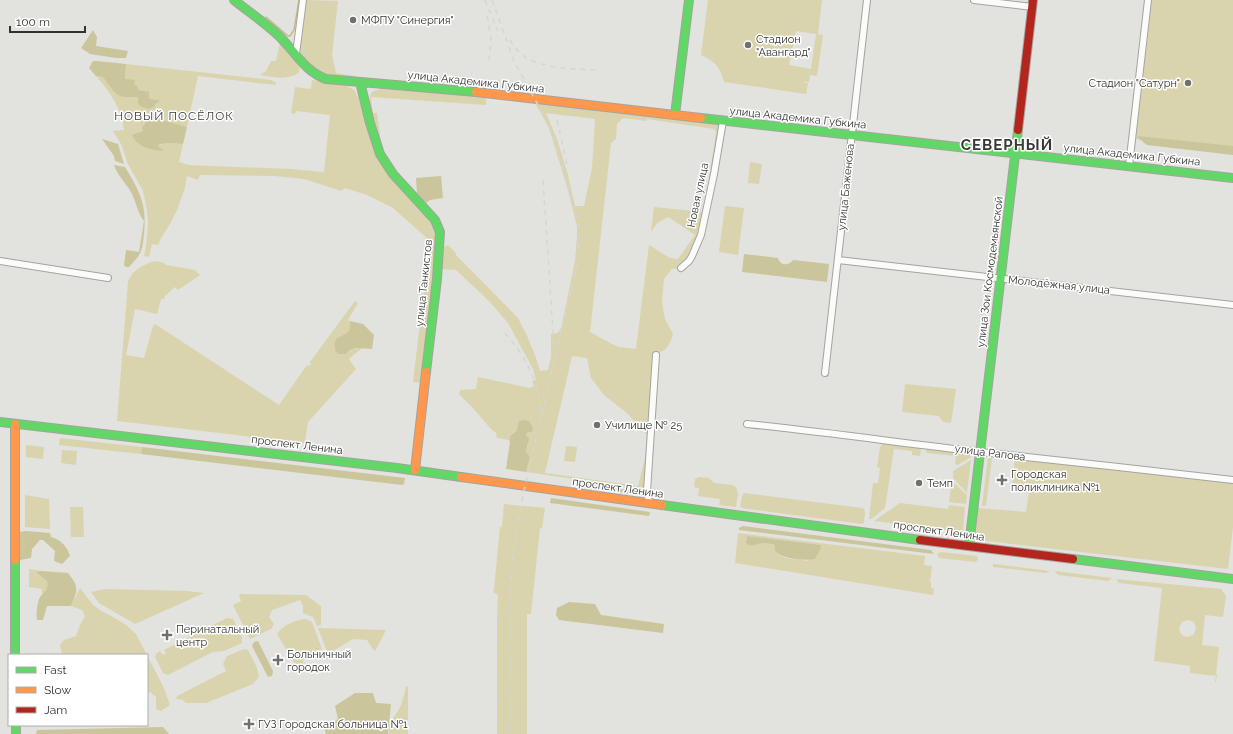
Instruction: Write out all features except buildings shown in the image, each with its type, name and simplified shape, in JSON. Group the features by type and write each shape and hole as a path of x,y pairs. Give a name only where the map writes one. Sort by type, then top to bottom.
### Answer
{"street":[{"path":"234,0 283,40 308,69 320,78 360,82"},
{"path":"296,54 303,0"},
{"path":"674,115 689,0"},
{"name":"улица Баженова","path":"825,373 867,0"},
{"path":"974,0 1032,4"},
{"path":"1129,166 1148,0"},
{"name":"улица Зои Космодемьянской","path":"969,546 1032,4"},
{"name":"улица Академика Губкина","path":"360,82 506,95 722,121 1233,178"},
{"name":"улица Танкистов","path":"360,82 380,154 393,174 434,220 440,232 415,470"},
{"name":"Новая улица","path":"681,268 692,256 701,235 714,174 722,121"},
{"name":"Молодёжная улица","path":"838,260 1233,304"},
{"path":"0,261 108,278"},
{"path":"649,503 647,491 656,355"},
{"name":"проспект Ленина","path":"0,422 415,470 969,546 1233,579"},
{"path":"15,424 16,654"},
{"name":"улица Рапова","path":"748,424 980,452 1233,480"}],"shaded area":[{"path":"306,0 338,1 332,55 336,73 355,76 355,79 326,76 311,68 301,55 299,44 302,37"},
{"name":"Стадион \"Авангард\"","path":"708,0 822,0 818,34 823,35 817,76 810,75 809,82 804,82 808,83 806,94 724,82 721,72 716,65 701,55","holes":["796,31 816,34 811,69 789,65"]},
{"name":"Стадион \"Сатурн\"","path":"1152,0 1233,0 1233,149 1136,139"},
{"path":"93,30 97,37 96,46 128,51 126,58 90,54 81,48"},
{"path":"282,41 300,65 299,72 291,77 260,75 266,71 271,61 276,61 280,43"},
{"path":"93,61 126,64 125,79 135,80 134,84 139,90 149,92 149,99 159,100 159,102 156,103 154,107 149,109 140,106 138,103 138,97 121,96 112,89 103,77 96,76 89,68"},
{"path":"126,64 271,80 275,82 276,85 198,76 187,127 155,118 154,116 145,124 143,131 138,133 137,142 149,149 162,151 158,146 161,144 183,144 179,162 189,165 291,169 324,172 330,115 296,111 295,114 291,113 295,87 311,89 312,80 345,85 354,90 359,99 370,139 377,156 432,221 438,238 422,383 413,382 430,241 393,208 367,195 345,188 341,191 304,179 275,176 200,175 198,180 187,176 185,188 171,222 158,245 152,244 149,257 144,256 148,224 143,191 128,164 121,144 113,131 124,130 121,115 106,88 96,76 103,77 110,87 123,97 138,97 138,103 149,99 134,84 125,79"},
{"path":"381,89 486,97 486,105 371,97 373,113 377,113 382,150 377,138 370,105 371,94 375,90"},
{"path":"534,101 720,124 699,235 687,259 675,269 672,269 664,279 662,302 665,319 673,334 664,350 654,353 645,489 526,472 530,457 526,451 528,445 526,435 528,432 519,424 517,430 512,434 509,440 497,438 496,433 459,394 460,390 476,389 478,377 530,388 534,386 532,381 536,380 533,369 508,323 489,301 456,270 441,269 443,245 445,247 448,245 518,318 528,338 540,371 548,370 551,357 551,334 557,333 561,329 575,261 577,237 577,227 574,214 549,128","holes":["546,113 595,119 592,168 584,206 575,206 568,175 557,139","623,118 646,121 647,119 714,129 716,132 703,212 654,207 651,232 657,223 668,217 695,235 678,259 670,258 649,245 636,349 619,347 590,332 611,143 616,139 617,124","572,356 587,358 591,378 604,395 628,414 647,435 645,458 638,486 545,473"]},
{"path":"152,112 154,113 155,118 187,127 183,144 160,144 158,146 163,150 162,151 149,149 134,139 132,135 143,131 142,127 145,124 145,119"},
{"path":"1138,136 1233,146 1233,155 1147,145 1138,138"},
{"path":"102,139 118,144 124,164 115,161 114,156"},
{"path":"750,162 762,164 759,184 748,183"},
{"path":"114,165 125,167 135,184 143,206 145,224 142,248 138,256 129,267 124,265 126,250 139,252 144,221 131,192"},
{"path":"441,176 443,198 430,200 426,203 417,193 416,178"},
{"path":"725,206 744,208 738,255 719,252"},
{"path":"744,254 778,258 783,264 787,264 793,260 829,264 827,282 742,272"},
{"path":"155,261 166,265 195,270 200,275 178,290 175,287 165,296 164,299 161,299 157,314 135,309 126,355 144,358 153,326 155,324 279,405 307,365 309,366 311,364 310,362 355,301 358,303 348,320 350,321 351,328 348,332 346,354 353,349 362,348 349,359 356,369 308,422 305,443 117,421 128,282 132,274 138,268"},
{"path":"350,321 363,324 374,335 372,349 356,348 350,350 346,354 338,354 335,347 336,339 349,331"},
{"path":"905,384 956,389 951,423 943,422 939,416 902,412"},
{"path":"519,421 529,421 533,428 532,432 528,432 526,435 529,439 526,451 530,457 526,472 506,469 510,442 509,440 511,435 517,430"},
{"path":"60,438 142,447 141,454 59,445"},
{"path":"883,443 919,447 921,450 920,456 912,455 912,451 894,449 885,508 869,519 873,483 878,483 880,468 877,467 880,447"},
{"path":"26,445 44,447 43,459 26,457"},
{"path":"566,446 577,447 575,462 564,461"},
{"path":"142,447 405,478 404,484 402,485 141,454"},
{"path":"929,448 972,453 971,457 958,465 955,464 956,456 926,453 926,450"},
{"path":"62,450 77,451 76,465 61,463"},
{"path":"988,457 992,458 986,505 982,506"},
{"path":"1015,457 1233,482 1233,527 1228,569 978,540 974,536 976,509 1026,512 1029,491 1012,489"},
{"path":"971,460 967,493 953,478 953,471"},
{"path":"699,477 709,478 714,483 732,485 736,487 738,494 736,507 719,505 720,499 698,496 699,488 694,487 695,479"},
{"path":"952,481 967,495 966,504 949,502"},
{"path":"582,484 644,492 639,495 583,487"},
{"path":"744,493 862,508 865,512 864,523 862,524 742,508 740,506"},
{"path":"25,495 49,499 50,529 25,527"},
{"path":"551,498 650,512 649,516 550,503"},
{"path":"900,503 948,509 949,505 965,507 963,532 874,521"},
{"path":"504,504 545,508 542,528 540,528 531,614 527,614 527,734 497,734 498,595 493,592"},
{"path":"70,507 83,507 84,537 71,537"},
{"path":"743,526 931,550 934,554 739,530 739,528"},
{"path":"20,532 50,533 51,537 63,544 70,556 62,564 54,561 55,551 43,540 40,540 32,549 31,558 20,560 18,556"},
{"path":"738,533 925,556 924,565 932,566 930,581 931,588 934,589 933,595 735,563","holes":["748,536 821,545 808,561 786,558 775,551 775,545 746,539"]},
{"path":"747,536 821,545 821,548 815,559 794,559 778,554 775,551 775,545 762,543 751,545 748,544 746,543"},
{"path":"941,552 977,556 978,560 975,562 939,558 937,554"},
{"path":"993,564 1050,571 1046,573 993,567"},
{"path":"29,569 42,571 37,572 47,581 47,589 42,595 42,589 29,587"},
{"path":"1055,571 1112,578 1108,581 1058,575"},
{"path":"36,572 68,573 76,585 76,592 71,606 47,606 43,620 37,620 39,599 47,587 47,581"},
{"path":"1116,579 1221,589 1226,596 1223,617 1205,615 1202,645 1219,647 1216,682 1216,676 1190,673 1190,666 1154,661 1162,588 1119,583","holes":["1188,620 1194,622 1196,628 1194,634 1186,637 1182,635 1179,628 1182,622"]},
{"path":"80,588 93,605 125,624 136,634 146,654 62,654 60,645 64,640 76,636 85,616 82,610 71,606"},
{"path":"106,589 187,591 204,593 135,624 99,603 91,592"},
{"path":"239,594 306,595 321,606 321,625 317,626 313,617 303,613 303,606 300,600 272,610 269,617 274,624 271,629 250,639 233,605 241,601"},
{"path":"569,602 595,604 601,615 664,624 663,633 559,620 556,615 557,608"},
{"path":"227,618 233,619 242,637 242,643 224,651 213,652 168,675 163,673 155,657 157,653 160,651 163,655 166,653 164,650"},
{"path":"306,619 312,622 322,649 304,656 304,667 297,667 277,634 290,624 298,620"},
{"path":"318,628 386,630 375,651 367,640 353,639 328,654"},
{"path":"258,641 273,671 272,676 268,677 252,646 254,642"},
{"path":"244,649 248,650 257,668 259,677 253,684 206,703 186,703 183,700 176,699 177,696 226,671 223,664 227,656"},
{"path":"148,657 163,686 170,705 161,711 156,709 156,697 150,692 148,693"},
{"path":"406,686 408,687 408,734 389,734 389,726 401,705"},
{"path":"355,693 373,693 376,703 391,704 388,734 326,734 324,728 338,719 335,706"},
{"path":"163,727 169,734 36,734 37,730"}],"waterway":[{"path":"266,17 288,36 290,36 294,30 299,0"}],"railway":[{"path":"485,0 498,31"},
{"path":"492,0 514,61 544,116 554,139 578,219 579,242 577,265 525,486 514,543 510,588 510,734"},
{"path":"487,16 491,39 489,62"},
{"path":"510,40 516,49 523,55 541,64 559,68 596,70"},
{"path":"557,120 567,164"},
{"path":"543,180 554,346"},
{"path":"505,333 529,368 537,388 540,409"}],"traffic: fast":[{"path":"234,0 278,35 305,66 326,79 476,92"},
{"path":"675,115 689,0"},
{"path":"360,82 370,123 380,154 393,174 435,220 440,232 437,279 426,372"},
{"path":"701,118 1233,178"},
{"path":"969,546 1018,130"},
{"path":"0,422 397,468 461,477"},
{"path":"662,505 920,540"},
{"path":"1073,559 1233,579"},
{"path":"15,560 15,654"},
{"path":"16,726 16,734"}],"traffic: slow":[{"path":"476,92 701,118"},
{"path":"415,470 426,372"},
{"path":"15,424 15,560"},
{"path":"461,477 662,505"}],"traffic: jam":[{"path":"1018,130 1033,0"},
{"path":"920,540 1073,559"}],"place":[{"name":"МФПУ \"Синергия\"","path":"353,20"},
{"name":"Стадион \"Авангард\"","path":"748,45"},
{"name":"Стадион \"Сатурн\"","path":"1188,83"},
{"name":"Училище № 25","path":"597,425"},
{"name":"Городская поликлиника №1","path":"1002,480"},
{"name":"Темп","path":"919,483"},
{"name":"Перинатальный центр","path":"167,635"},
{"name":"Больничный городок","path":"278,660"},
{"name":"ГУЗ Городская больница №1","path":"249,724"}],"district":[{"name":"НОВЫЙ ПОСЁЛОК","path":"174,116"},
{"name":"СЕВЕРНЫЙ","path":"1007,145"}]}
